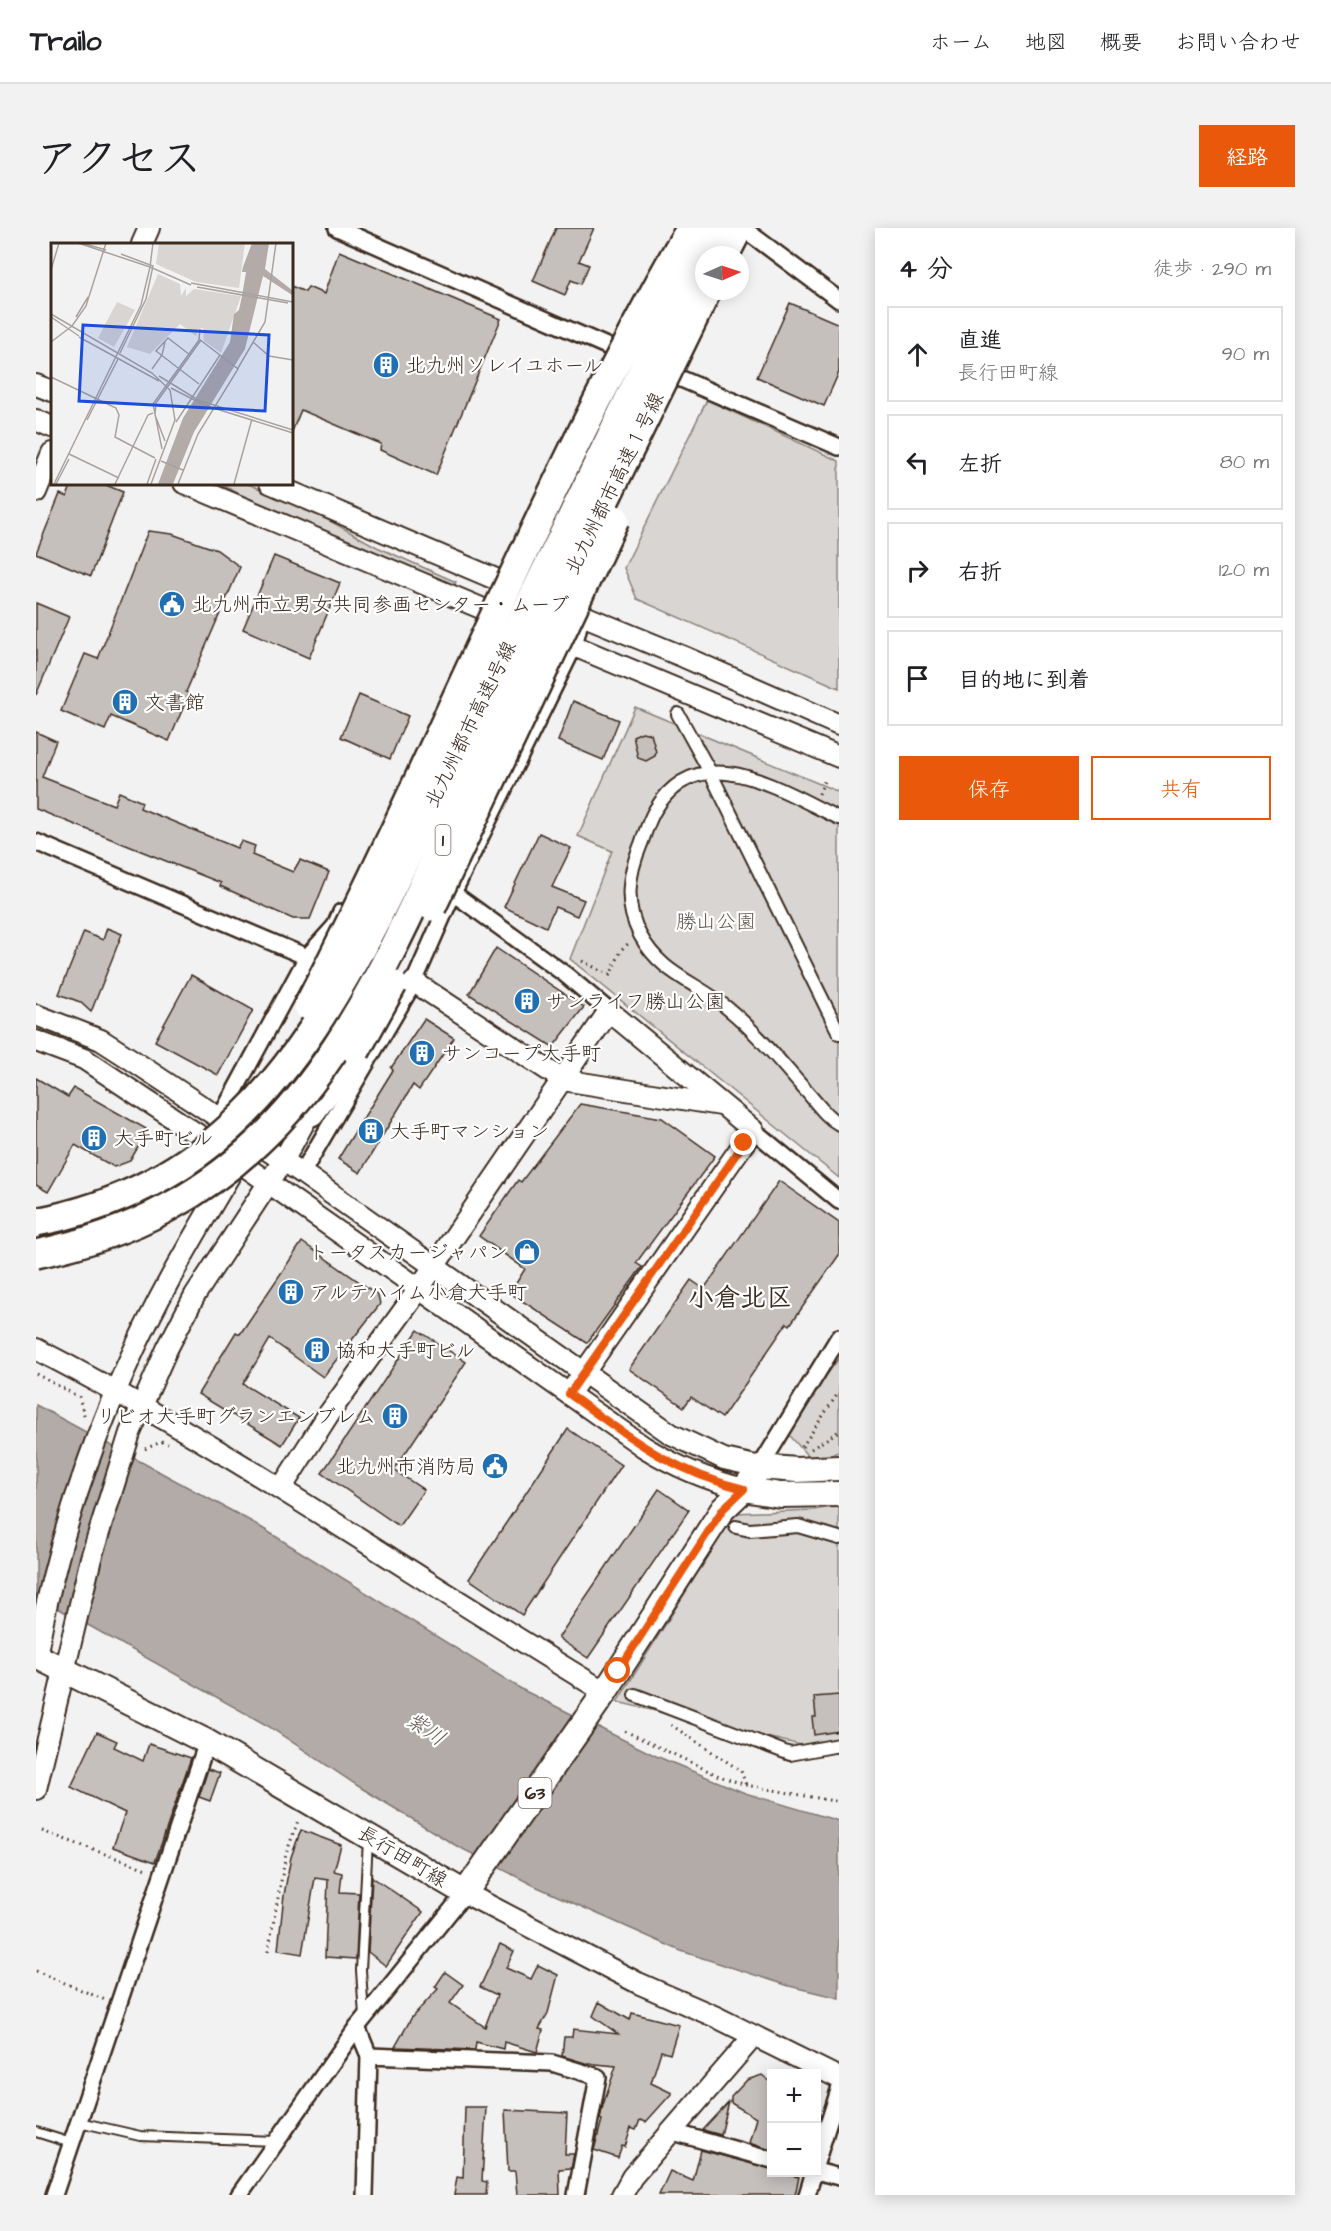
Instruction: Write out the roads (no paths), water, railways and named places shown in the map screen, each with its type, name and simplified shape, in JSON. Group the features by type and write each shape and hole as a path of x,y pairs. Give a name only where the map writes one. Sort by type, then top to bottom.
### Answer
{"highway":[{"path":"273,1098 306,1010 384,857 633,327 691,228"},
{"name":"北九州都市高速1号線","path":"36,1222 102,1205 130,1194 182,1166 229,1131 263,1096 294,1056 351,967 374,924 714,228"},
{"path":"732,246 746,229"},
{"path":"310,1112 356,1051 406,961 595,566 636,472 703,300"},
{"name":"北九州都市高速１号線","path":"36,1254 115,1233 163,1212 205,1186 244,1155 280,1120 318,1071 370,988 397,938 489,738 703,300"}],"main road":[{"path":"760,1467 839,1468"},
{"name":"長行田町線","path":"36,1656 207,1742 465,1893 605,1692 723,1509 744,1489 760,1467"},
{"path":"744,1489 789,1495 839,1494"}],"street":[{"path":"142,243 149,228"},
{"path":"337,228 839,447"},
{"path":"36,1656 43,1618 64,1539 116,1390 171,1277 239,1162 362,921 630,356 698,228"},
{"path":"739,246 746,229 839,300"},
{"path":"302,1173 414,982 453,893 574,646 574,612 595,547 715,300"},
{"path":"36,384 51,391"},
{"path":"36,420 51,427"},
{"path":"36,492 51,455"},
{"path":"186,484 839,757"},
{"path":"272,484 684,657 839,725"},
{"path":"220,1118 308,957 335,926 485,610"},
{"path":"36,1789 91,1558 130,1433 167,1349 195,1295 283,1161 394,962 554,638 574,612"},
{"path":"678,714 710,772 839,1034"},
{"path":"839,818 734,772 710,772 682,781 669,791 654,811 634,861 628,887 631,914 651,953 671,973 707,993 745,1023 839,1124"},
{"path":"36,842 308,957"},
{"path":"453,893 566,975 839,1201"},
{"path":"414,982 563,1080 721,1105"},
{"path":"282,1487 336,1403 433,1268 609,1011"},
{"path":"36,1015 101,1040 251,1138 584,1374 671,1434 694,1447 724,1459 760,1467 839,1337"},
{"path":"36,1041 84,1059 239,1162 671,1464 711,1481 744,1489"},
{"path":"569,1394 753,1130"},
{"path":"36,1349 116,1390 282,1487 605,1692"},
{"path":"736,1527 750,1530 798,1526 839,1538"},
{"path":"635,1695 790,1754 839,1745"},
{"path":"54,2195 207,1742"},
{"path":"239,2195 361,2023 465,1893 638,1983 839,2078"},
{"path":"361,2023 369,2056 365,2195"},
{"path":"622,2195 632,2177 754,2036"},
{"path":"369,2056 552,2063 598,2077 576,2195"},
{"path":"821,2147 839,2090"},
{"path":"673,2132 767,2159"},
{"path":"821,2173 839,2176"},
{"path":"807,2195 813,2177"}],"lane":[{"path":"361,2023 368,1835"},
{"path":"79,2122 140,2136 276,2141"},
{"path":"36,2132 71,2143"}],"water":[{"name":"紫川","path":"36,1405 254,1523 523,1690 656,1756 745,1793 839,1821 839,1998 789,1986 681,1951 535,1886 455,1845 358,1786 268,1726 36,1596"}],"place":[{"name":"北九州ソレイユホール","path":"386,365"},
{"name":"北九州市立男女共同参画センター・ムーブ","path":"172,604"},
{"name":"文書館","path":"125,702"},
{"name":"サンライフ勝山公園","path":"527,1001"},
{"name":"サンコープ大手町","path":"422,1053"},
{"name":"大手町マンション","path":"371,1131"},
{"name":"大手町ビル","path":"94,1138"},
{"name":"トータスカージャパン","path":"527,1252"},
{"name":"アルテハイム小倉大手町","path":"291,1292"},
{"name":"協和大手町ビル","path":"317,1350"},
{"name":"リビオ大手町グランエンブレム","path":"395,1416"},
{"name":"北九州市消防局","path":"495,1466"}],"district":[{"name":"小倉北区","path":"740,1297"}],"park label":[{"name":"勝山公園","path":"716,921"}]}
